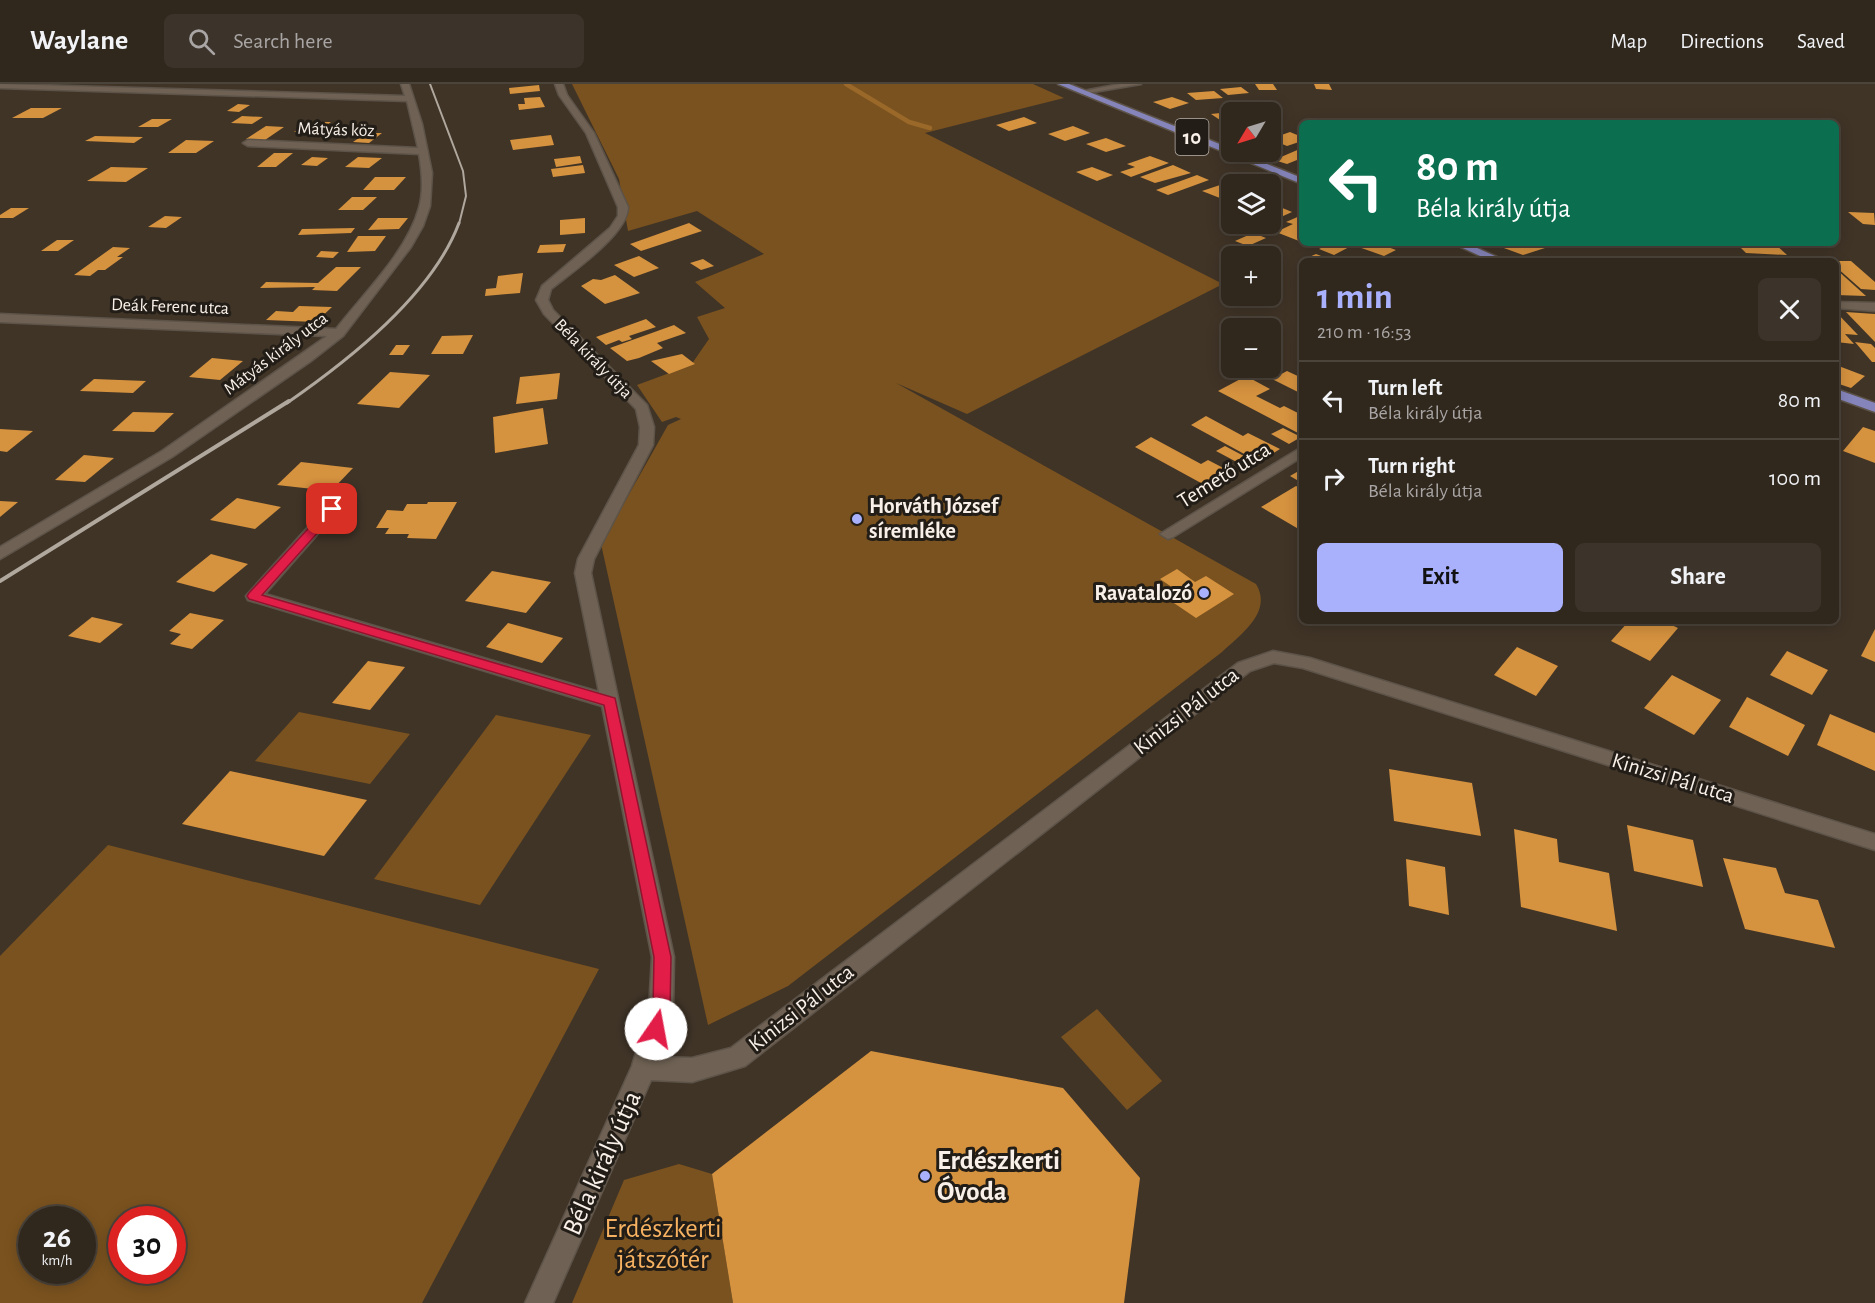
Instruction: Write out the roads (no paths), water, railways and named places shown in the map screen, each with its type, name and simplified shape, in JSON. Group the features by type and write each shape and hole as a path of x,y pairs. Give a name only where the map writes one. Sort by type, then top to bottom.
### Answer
{"main road":[{"name":"10","path":"1062,84 1299,180"},
{"path":"1464,246 1494,258"},
{"path":"1839,394 1875,408"}],"street":[{"name":"Mátyás király utca","path":"0,554 167,454 307,358 339,333 390,269 418,226 425,206 427,190 423,151 418,124 405,84"},
{"name":"Béla király útja","path":"540,1303 644,1068 662,1010 663,957 583,573 586,559 646,445 647,427 642,408 548,312 542,300 546,288 614,230 622,216 623,207 590,133 563,95 559,84"},
{"path":"1082,92 1137,84"},
{"path":"0,86 408,99"},
{"name":"Mátyás köz","path":"248,143 423,151"},
{"path":"1839,305 1875,307"},
{"name":"Deák Ferenc utca","path":"0,318 339,333"},
{"name":"Temető utca","path":"1168,534 1299,453"},
{"path":"332,509 254,596 610,702"},
{"name":"Kinizsi Pál utca","path":"644,1068 692,1070 737,1058 1244,666 1273,657 1304,662 1875,842"}],"waterway":[{"path":"846,84 909,122 930,128"}],"railway":[{"path":"430,84 463,171 466,196 459,224"},
{"path":"287,403 362,346 409,300 446,250 459,223"},
{"path":"0,581 289,401"}],"place":[{"name":"Horváth József síremléke","path":"857,519"},
{"name":"Ravatalozó","path":"1204,593"},
{"name":"Erdészkerti Óvoda","path":"925,1176"}],"park label":[{"name":"Erdészkerti játszótér","path":"663,1244"}]}
